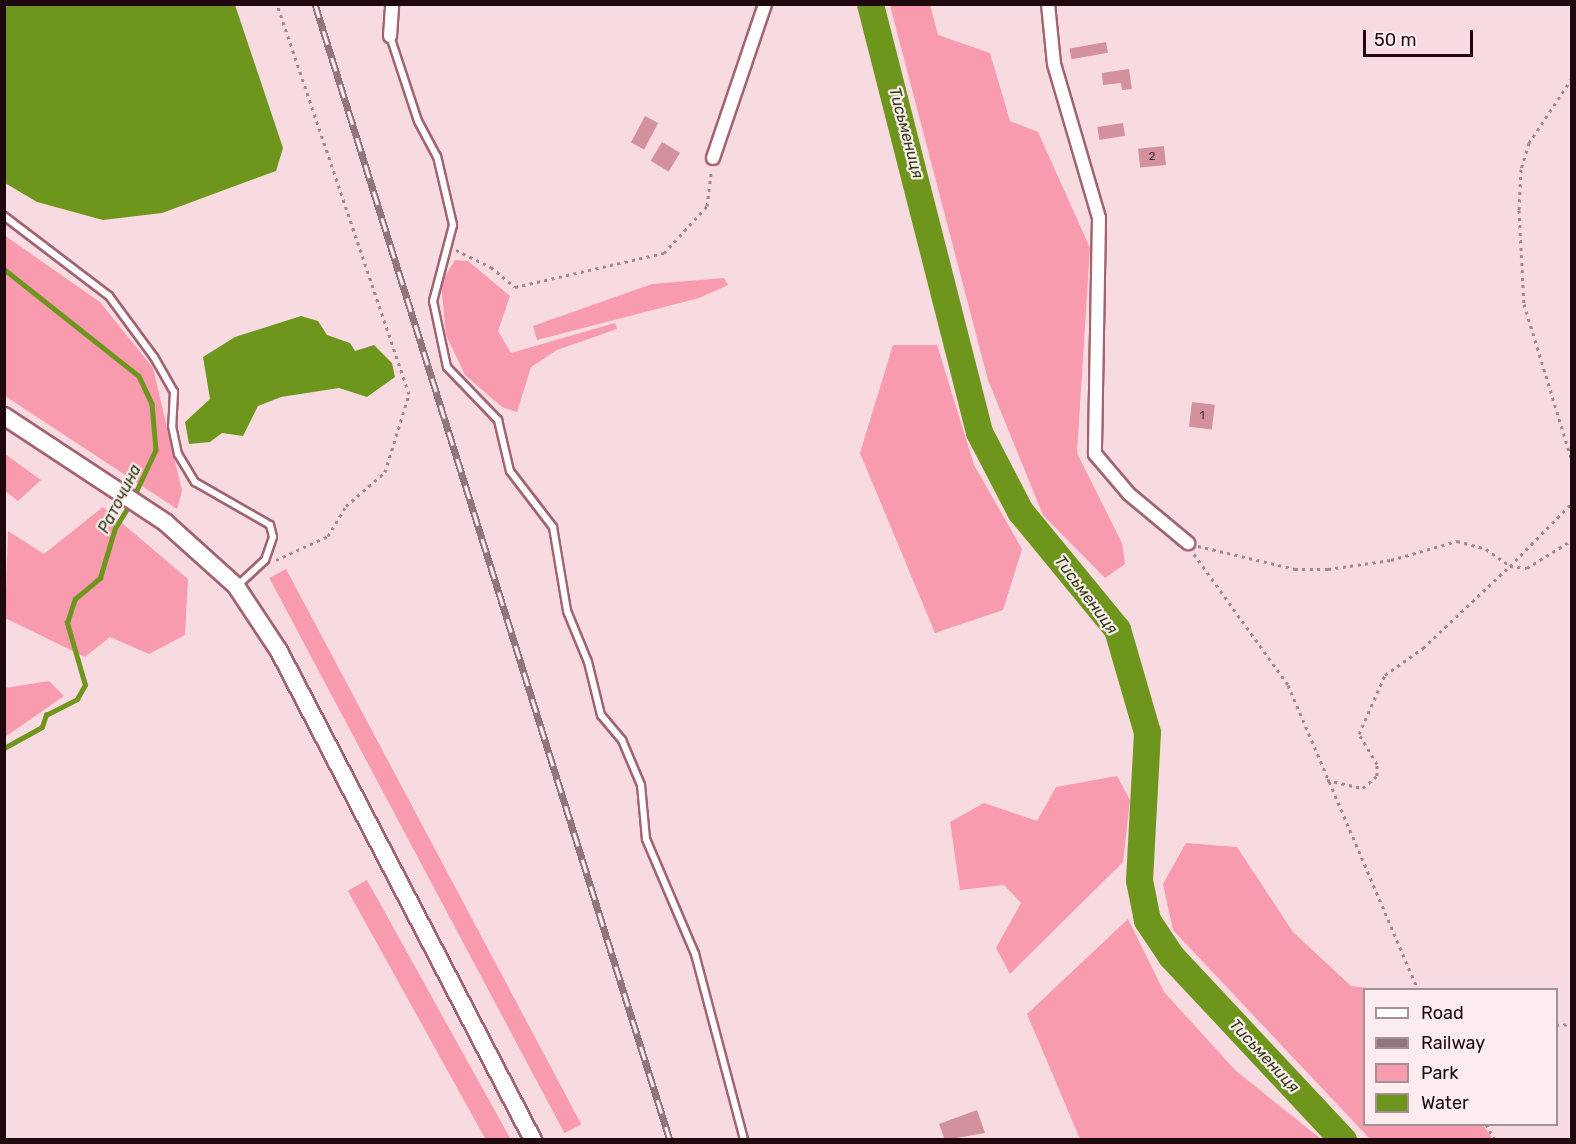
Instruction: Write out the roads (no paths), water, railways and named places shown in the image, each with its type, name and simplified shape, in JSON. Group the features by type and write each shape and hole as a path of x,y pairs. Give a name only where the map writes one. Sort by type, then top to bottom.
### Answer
{"main road":[{"path":"4,416 166,523 236,586 279,651 533,1140"}],"street":[{"path":"390,36 392,4"},
{"path":"713,158 765,4"},
{"path":"1048,4 1054,64 1099,218 1095,454 1129,494 1188,543"}],"lane":[{"path":"390,36 445,185 453,225 449,247 435,278 433,301 447,367 498,420 510,471 554,527 567,611 588,662 601,715 622,740 641,785 646,839 695,954 744,1140"},
{"path":"4,216 109,296 174,392 172,426 178,454 195,482 270,525 273,537 265,560 236,586"}],"water":[{"path":"5,4 235,5 283,148 276,171 162,213 103,220 37,202 5,183"},
{"path":"301,316 318,321 327,335 350,343 355,351 374,345 392,363 395,377 367,397 339,388 281,397 258,406 243,436 222,433 210,442 189,444 185,422 210,399 203,357 235,337"}],"waterway":[{"name":"Тисьмениця","path":"870,4 979,432 1020,511 1117,629 1147,732 1139,880 1147,920 1171,956 1343,1140"},
{"name":"Раточина","path":"4,269 139,376 152,404 156,450 134,497"},
{"name":"Раточина","path":"4,748 42,727 46,715 77,699 85,685 67,623 75,599 100,578 115,528 130,504"}],"railway":[{"path":"315,4 670,1140"}]}
